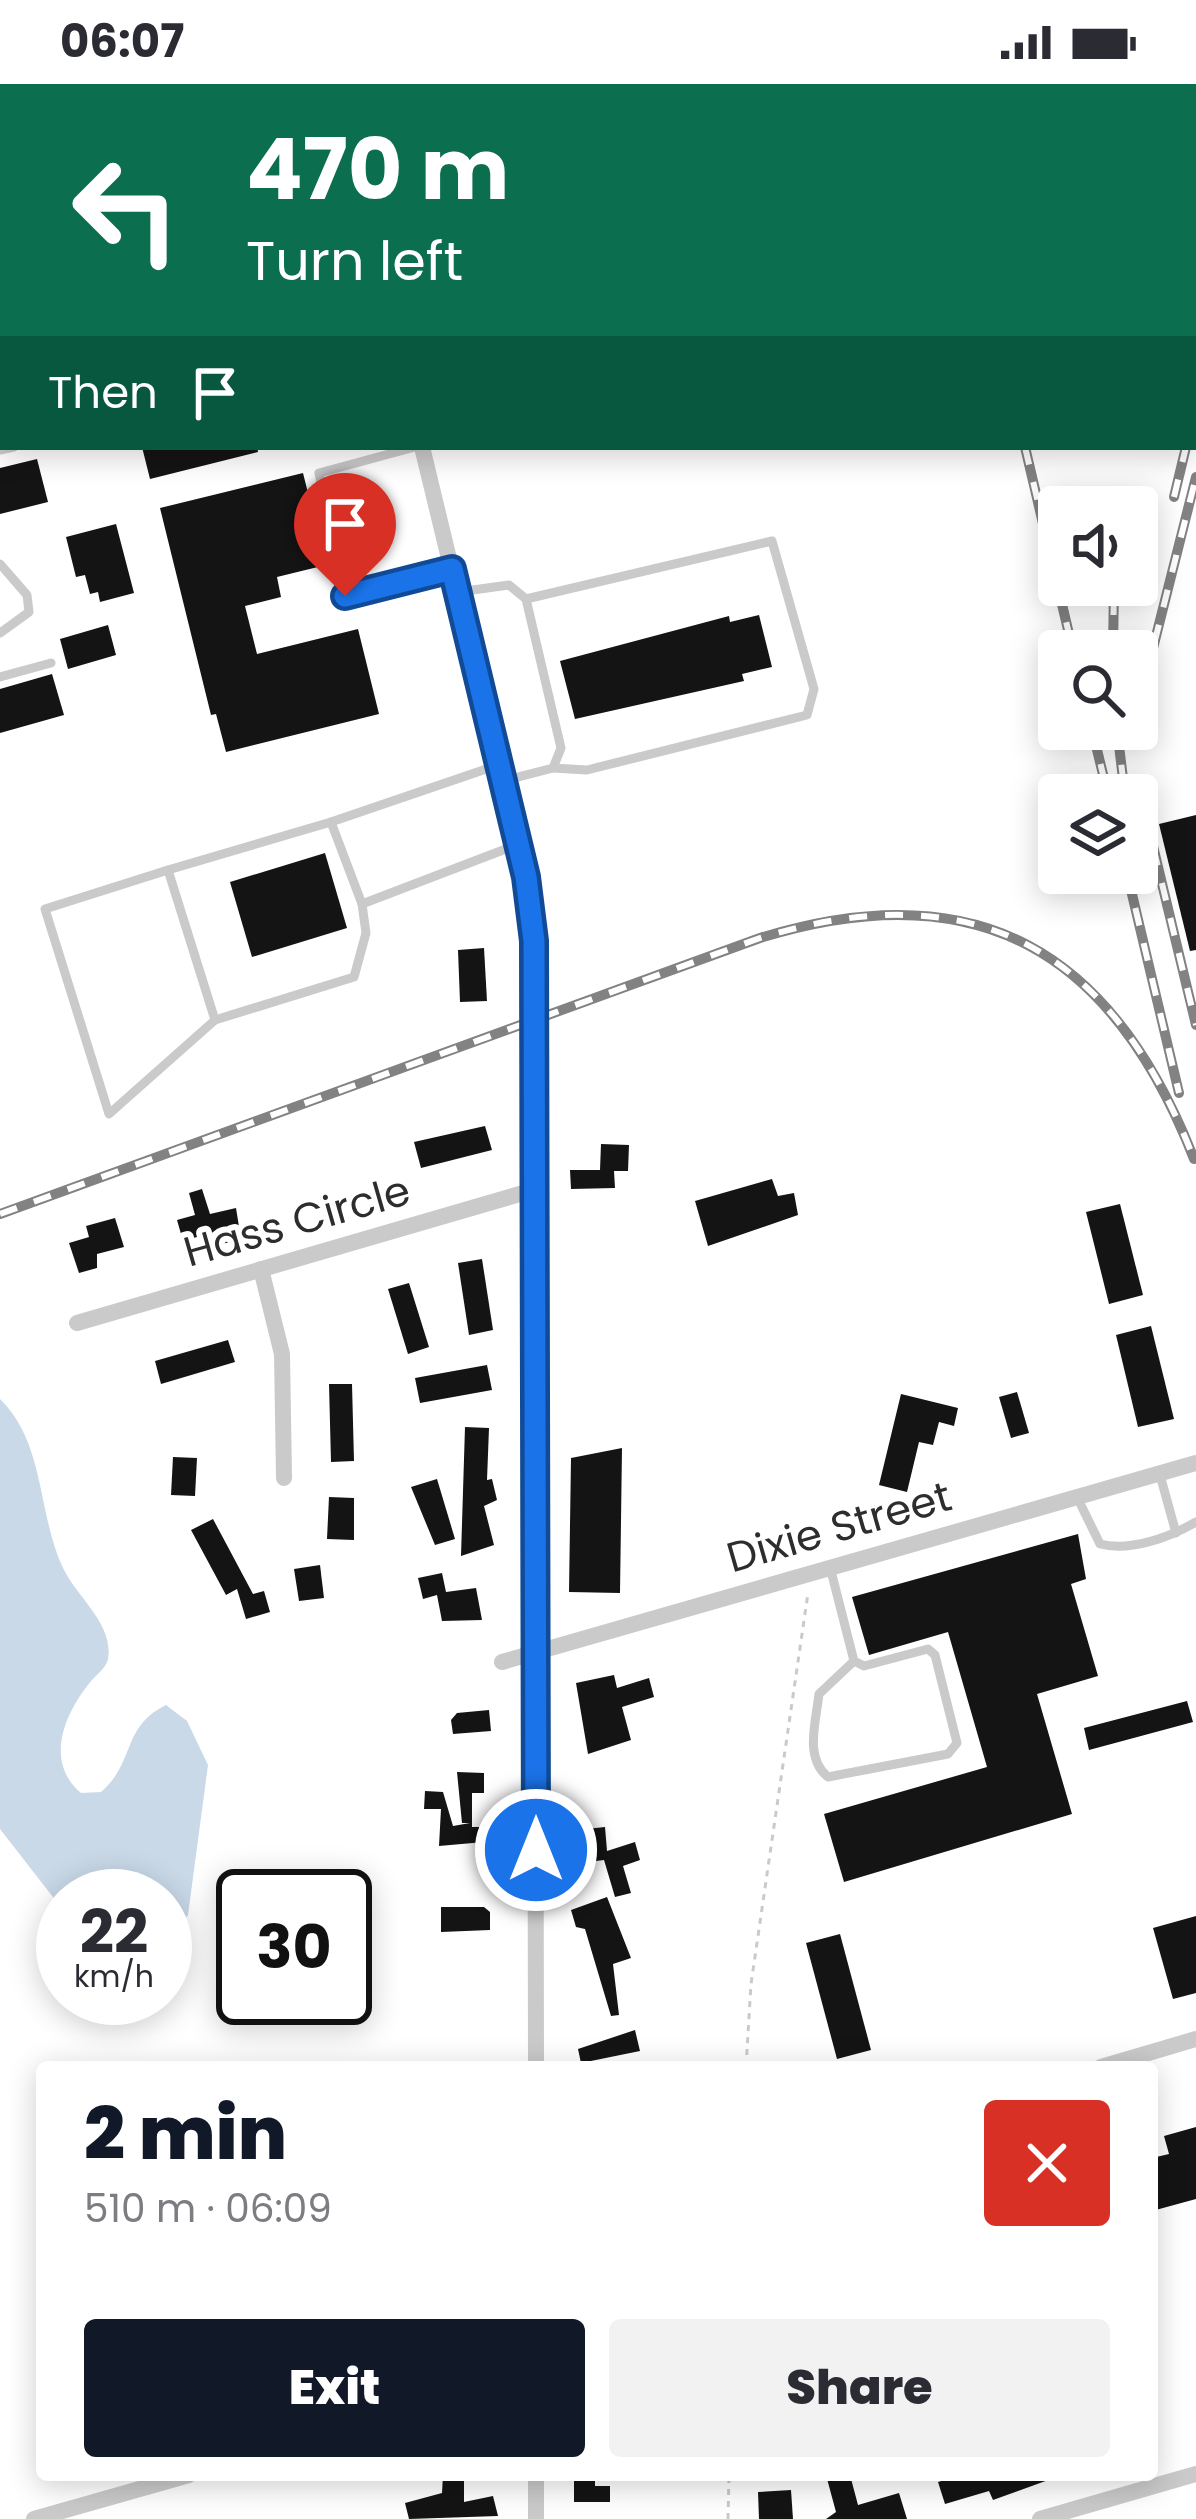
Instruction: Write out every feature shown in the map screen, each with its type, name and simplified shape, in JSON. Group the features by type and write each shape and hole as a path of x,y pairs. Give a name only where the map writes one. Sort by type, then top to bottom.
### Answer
{"street":[{"path":"420,450 519,844 534,941 536,2061"},
{"name":"Hass Circle","path":"76,1323 537,1189"},
{"path":"261,1268 283,1368 284,1478"},
{"name":"Dixie Street","path":"502,1662 1196,1463"},
{"path":"1121,2061 1196,2039"},
{"path":"1040,2519 1196,2474"},
{"path":"34,2519 168,2481"},
{"path":"536,2481 536,2519"}],"lane":[{"path":"407,450 319,472 345,596 452,569"},
{"path":"331,822 362,904 366,933 354,977 214,1020 109,1114 45,909 168,870 331,822 501,773 587,770 807,715 814,688 772,542 526,599"},
{"path":"0,564 27,595 28,612 0,633"},
{"path":"458,592 509,584 526,599 561,748 553,768"},
{"path":"0,677 51,663"},
{"path":"362,904 519,844"},
{"path":"168,870 214,1020"},
{"path":"1160,1473 1176,1533"},
{"path":"1077,1497 1100,1544 1111,1547 1176,1533 1196,1522"},
{"path":"830,1567 854,1660 864,1666 928,1649 935,1655 957,1743 948,1754 828,1778 820,1772 813,1759 819,1694 854,1660"}],"path":[{"path":"746,2061 751,1984 811,1573"},
{"path":"728,2519 729,2481"}],"water":[{"path":"0,1399 26,1437 64,1570 106,1635 106,1665 73,1707 62,1737 63,1767 70,1781 81,1793 101,1792 120,1769 142,1724 166,1705 187,1721 208,1765 192,1885 192,1869 36,1869 36,1875 0,1829"}],"building":[{"path":"143,450 258,450 258,452 150,479"},
{"path":"37,459 48,502 0,514 0,468"},
{"path":"303,473 326,565 277,577 281,597 245,606 257,654 358,629 379,714 226,752 216,714 211,715 160,508"},
{"path":"116,524 134,593 100,602 98,592 90,594 85,575 76,577 66,537"},
{"path":"759,615 772,667 742,674 744,681 575,719 560,661 729,616 730,622"},
{"path":"108,625 116,655 68,669 60,639"},
{"path":"52,674 64,715 0,733 0,689"},
{"path":"1196,815 1196,950 1190,951 1159,824"},
{"path":"325,853 347,928 252,957 230,882"},
{"path":"484,948 487,1001 460,1002 458,950"},
{"path":"485,1126 492,1150 421,1168 414,1142"},
{"path":"601,1144 629,1145 628,1171 614,1171 615,1188 571,1189 570,1170 600,1170"},
{"path":"772,1179 778,1196 794,1193 798,1215 708,1246 695,1201"},
{"path":"202,1189 210,1214 236,1208 241,1239 222,1244 218,1231 183,1241 177,1220 195,1215 189,1193"},
{"path":"1120,1204 1143,1295 1109,1304 1086,1212"},
{"path":"115,1218 124,1247 97,1254 97,1268 79,1273 69,1243 89,1237 86,1226"},
{"path":"482,1259 493,1330 469,1335 458,1263"},
{"path":"409,1283 429,1347 408,1354 388,1289"},
{"path":"1151,1326 1174,1419 1138,1427 1116,1335"},
{"path":"228,1340 235,1362 161,1384 155,1361"},
{"path":"487,1365 492,1390 420,1403 415,1378"},
{"path":"329,1384 352,1384 354,1461 331,1462"},
{"path":"1017,1392 1029,1433 1011,1438 999,1397"},
{"path":"901,1394 958,1408 954,1426 939,1422 933,1445 919,1442 907,1492 879,1485"},
{"path":"465,1427 489,1428 487,1480 492,1479 497,1500 484,1506 494,1545 461,1556"},
{"path":"622,1448 620,1593 569,1592 571,1458"},
{"path":"173,1457 197,1458 195,1496 171,1495"},
{"path":"437,1479 455,1539 435,1545 411,1487"},
{"path":"329,1497 354,1498 354,1540 327,1539"},
{"path":"213,1519 253,1594 264,1591 270,1612 246,1619 237,1589 226,1595 191,1530"},
{"path":"1078,1534 1086,1579 1071,1584 1098,1676 1037,1694 1072,1814 844,1882 824,1814 987,1767 948,1632 869,1655 852,1597"},
{"path":"320,1565 324,1598 299,1601 294,1569"},
{"path":"442,1573 446,1592 476,1588 482,1620 442,1621 437,1595 423,1599 418,1578"},
{"path":"614,1675 617,1688 649,1678 654,1697 622,1707 631,1740 588,1754 576,1683"},
{"path":"1187,1701 1193,1722 1089,1750 1084,1728"},
{"path":"489,1710 491,1731 453,1734 451,1720 457,1713"},
{"path":"457,1772 484,1773 484,1793 472,1793 472,1827 484,1827 484,1842 439,1846 441,1809 424,1809 425,1791 443,1792 453,1826 470,1823 462,1823"},
{"path":"605,1827 607,1851 635,1842 640,1860 623,1866 631,1893 615,1897 604,1860 580,1863 577,1830"},
{"path":"607,1897 631,1958 613,1964 619,2015 611,2016 585,1929 576,1927 571,1910"},
{"path":"441,1907 484,1907 490,1912 490,1930 441,1932"},
{"path":"1196,1916 1196,1993 1173,1999 1153,1928"},
{"path":"840,1934 871,2050 837,2059 806,1943"},
{"path":"635,2030 640,2051 581,2061 578,2049"},
{"path":"1196,2127 1196,2199 1158,2209 1158,2157 1169,2154 1164,2136"},
{"path":"443,2481 464,2481 464,2502 493,2496 498,2516 409,2519 405,2503 442,2493"},
{"path":"574,2481 610,2486 610,2502 574,2502"},
{"path":"828,2481 852,2481 858,2505 899,2493 907,2519 826,2519 836,2512"},
{"path":"1045,2481 993,2500 989,2491 945,2504 938,2482"},
{"path":"791,2490 793,2519 759,2519 758,2492"}],"railway":[{"path":"1026,450 1068,630"},
{"path":"1174,497 1185,450"},
{"path":"1158,630 1196,477"},
{"path":"1113,630 1114,606"},
{"path":"1097,750 1103,774"},
{"path":"1120,750 1122,774"},
{"path":"1158,867 1196,1025"},
{"path":"1132,894 1179,1093"},
{"path":"0,1214 760,938 838,920 908,915 972,924 1028,945 1079,980 1123,1027 1161,1087 1194,1159"}],"route":[{"path":"345,596 452,569 526,877 534,941 536,1023 536,1850"}]}
